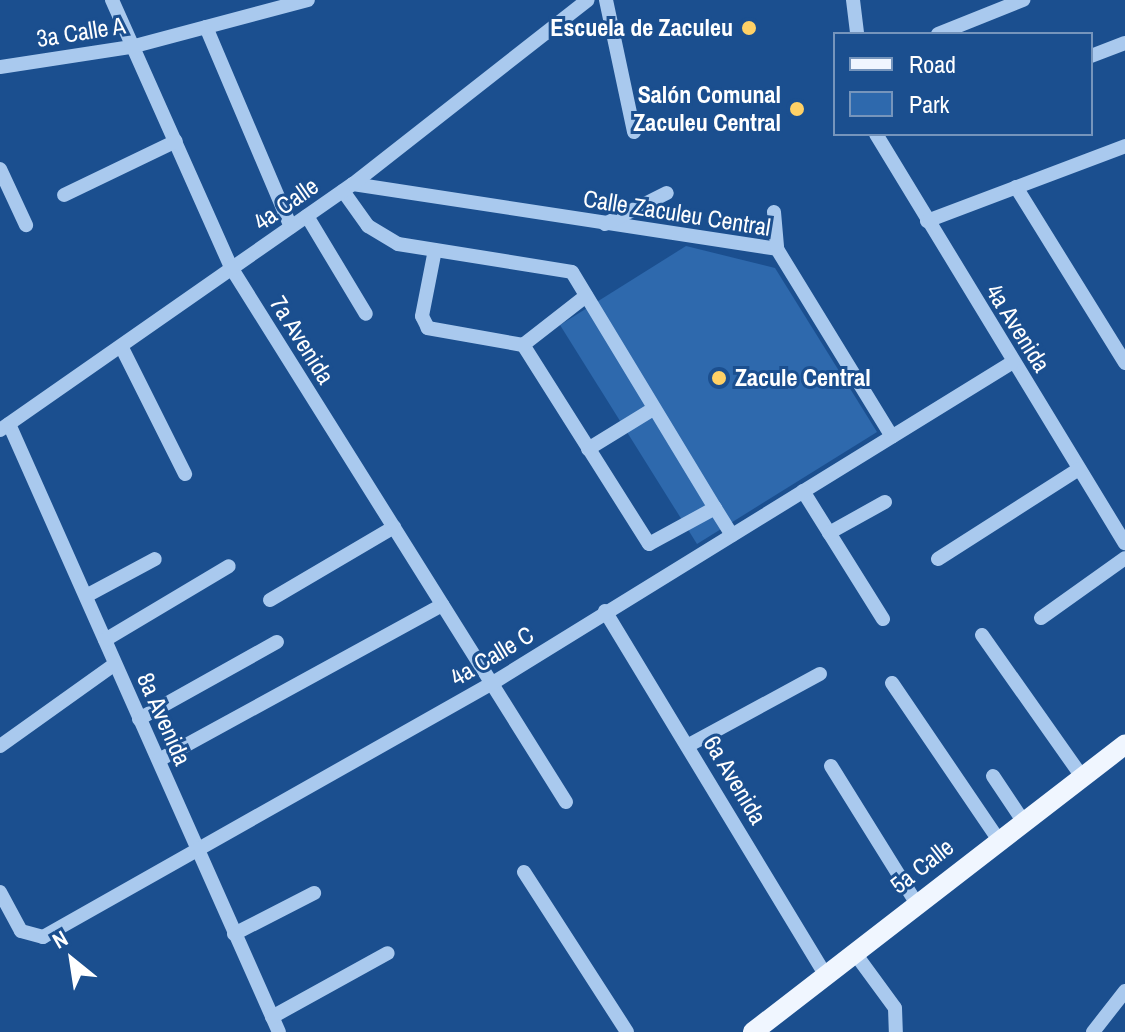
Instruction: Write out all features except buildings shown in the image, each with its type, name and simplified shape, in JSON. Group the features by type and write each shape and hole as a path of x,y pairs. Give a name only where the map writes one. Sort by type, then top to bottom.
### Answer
{"main road":[{"name":"5a Calle","path":"753,1032 998,839 1125,745"}],"street":[{"name":"7a Avenida","path":"112,0 232,269 442,605 496,681 566,802"},
{"name":"3a Calle A","path":"0,67 131,47 308,0"},
{"name":"4a Calle","path":"4,427 122,348 348,187 588,0"},
{"path":"606,0 634,132"},
{"path":"853,0 857,32"},
{"path":"943,32 1023,0"},
{"path":"206,27 291,227"},
{"path":"1093,55 1125,43"},
{"name":"4a Avenida","path":"881,136 927,221 1125,543"},
{"path":"64,195 176,141"},
{"path":"927,221 1123,151"},
{"path":"0,169 26,225"},
{"path":"348,187 368,226 398,244 555,266 572,272 732,535"},
{"name":"Calle Zaculeu Central","path":"348,187 777,249 892,437"},
{"path":"1016,187 1125,363"},
{"path":"605,224 667,193"},
{"path":"774,212 777,249"},
{"path":"307,216 366,314"},
{"path":"435,250 422,316 428,328 523,345 652,546 715,508"},
{"path":"523,345 586,296"},
{"path":"122,348 185,474"},
{"name":"4a Calle C","path":"0,892 21,931 43,937 496,681 1013,362"},
{"path":"588,449 653,409"},
{"name":"8a Avenida","path":"4,427 86,596 279,1032"},
{"path":"938,559 1079,469"},
{"path":"803,491 883,619"},
{"path":"829,533 885,502"},
{"path":"270,600 394,527"},
{"path":"1041,618 1125,558"},
{"path":"86,596 155,559"},
{"path":"105,640 229,566"},
{"path":"159,760 442,605"},
{"name":"6a Avenida","path":"605,611 825,974"},
{"path":"982,635 1083,778"},
{"path":"139,719 277,642"},
{"path":"0,746 115,664"},
{"path":"689,745 820,674"},
{"path":"892,683 998,839"},
{"path":"831,766 917,904"},
{"path":"993,776 1023,821"},
{"path":"524,872 627,1032"},
{"path":"234,934 314,893"},
{"path":"854,952 895,1008 901,1023 896,1032"},
{"path":"272,1017 388,953"},
{"path":"1093,1032 1125,991"}],"green space":[{"name":"Zacule Central","path":"686,246 775,268 877,432 697,544 560,325"}],"place":[{"name":"Escuela de Zaculeu","path":"749,28"},
{"name":"Salón Comunal Zaculeu Central","path":"797,109"},
{"name":"Zacule Central","path":"719,378"}]}
